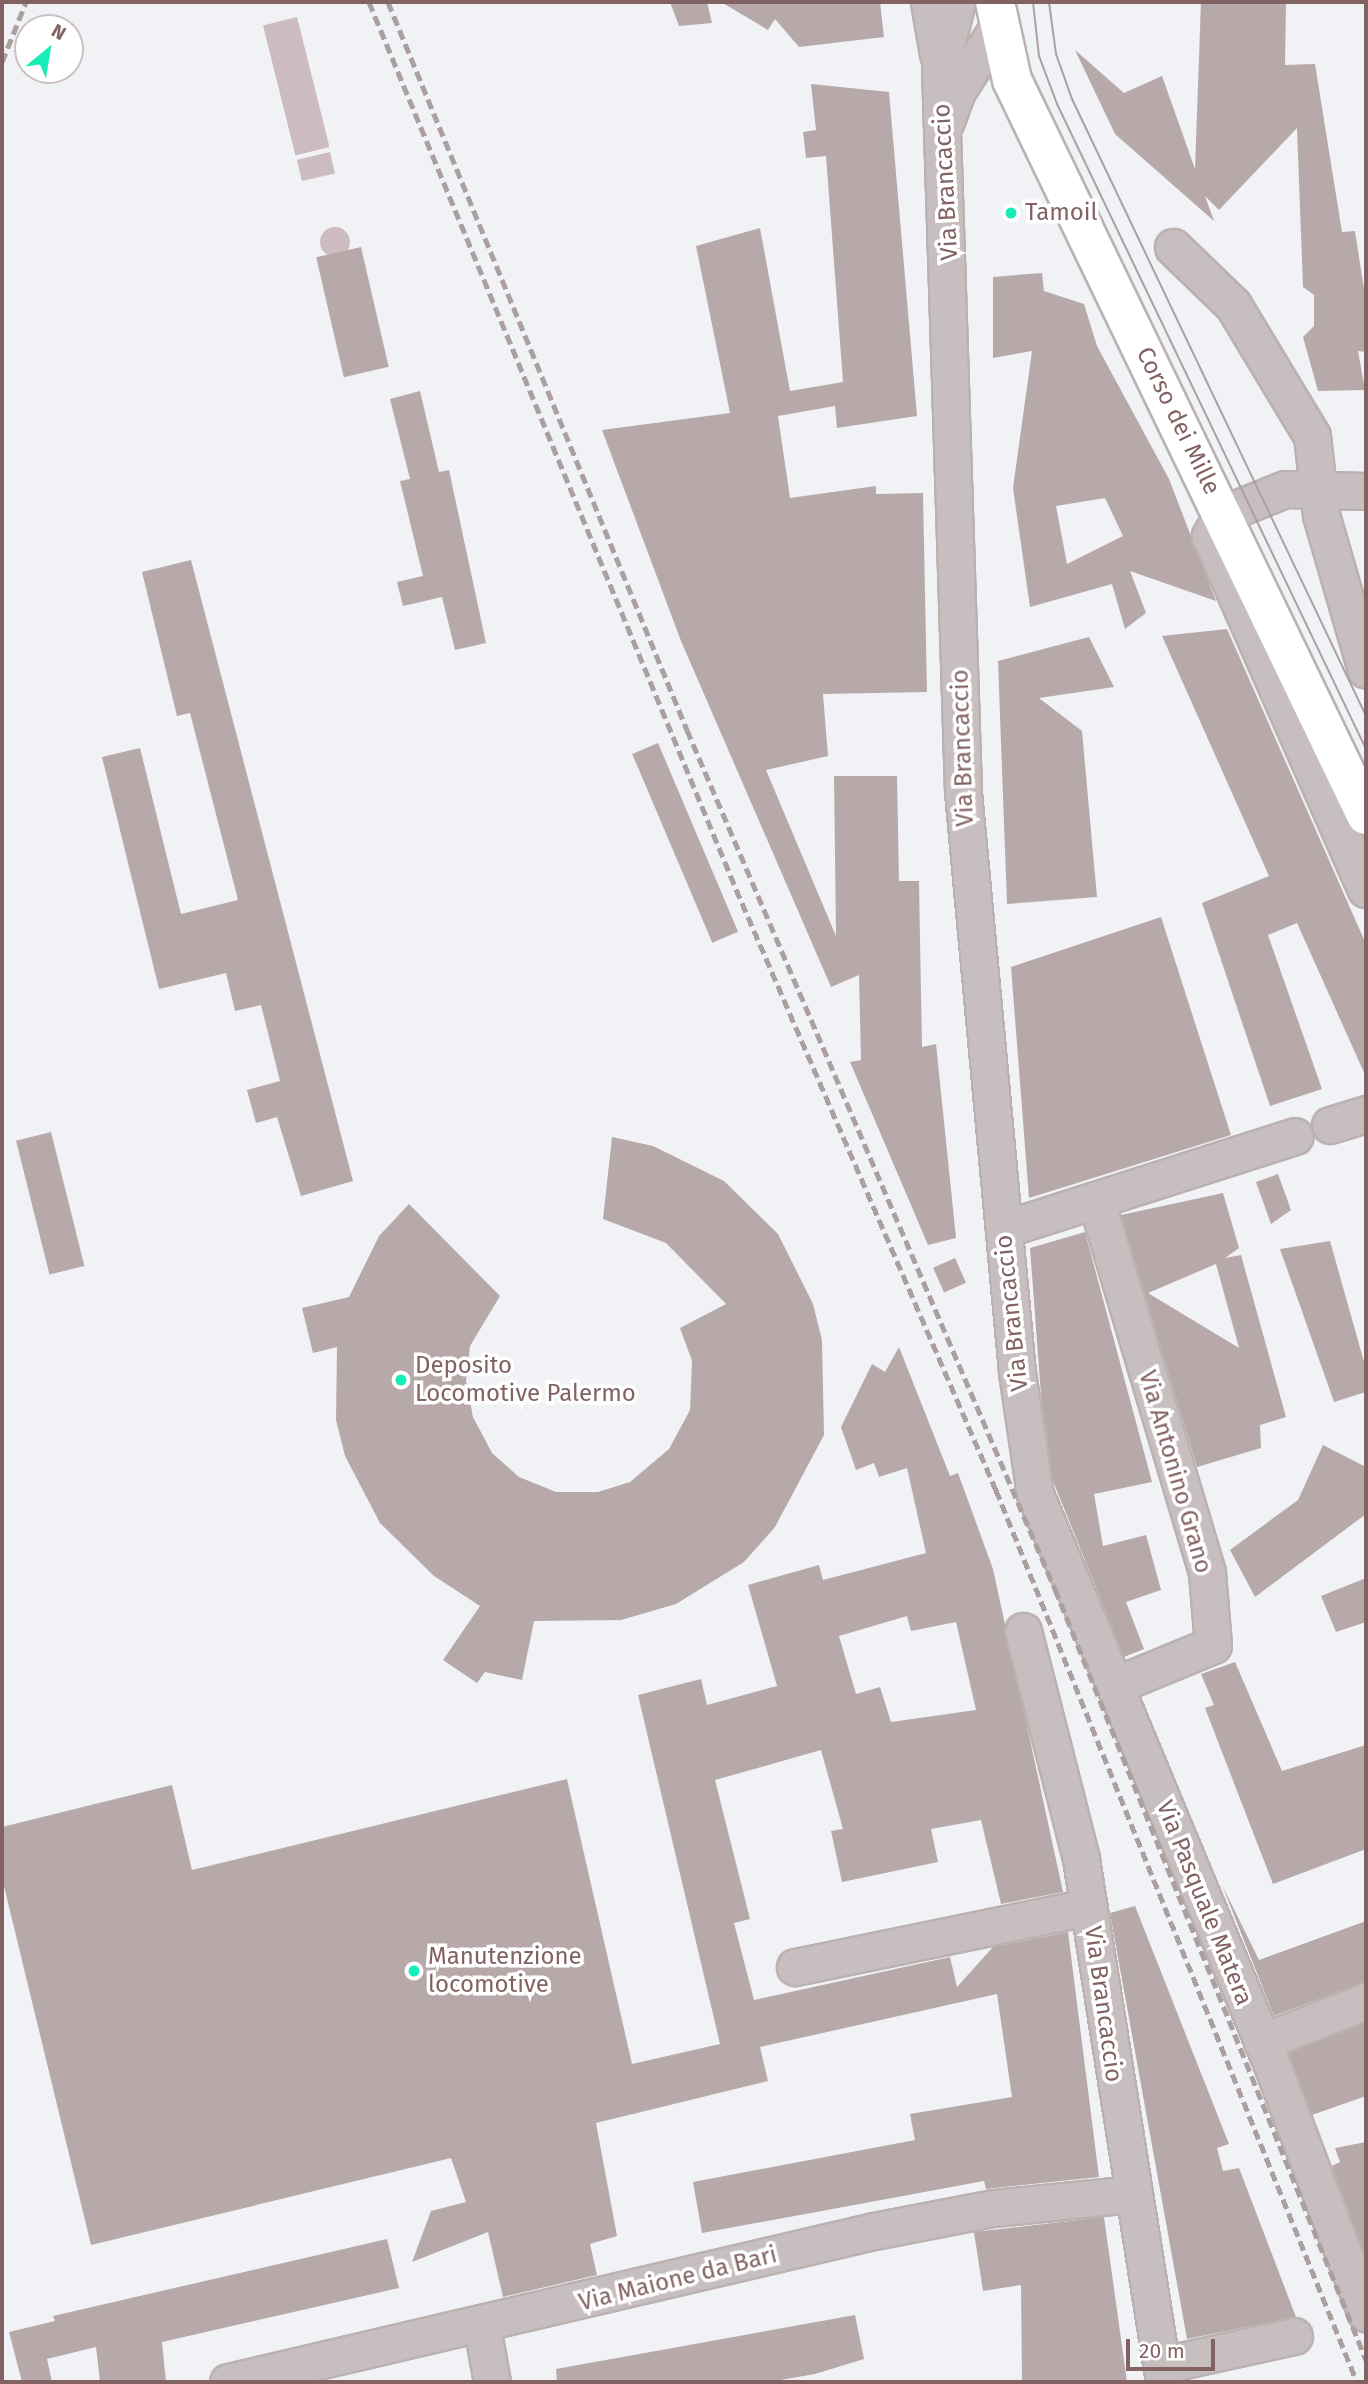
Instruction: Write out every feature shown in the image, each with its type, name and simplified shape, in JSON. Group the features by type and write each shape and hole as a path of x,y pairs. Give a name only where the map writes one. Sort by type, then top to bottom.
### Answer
{"street":[{"path":"929,2 940,68"},
{"name":"Via Brancaccio","path":"957,2 940,68 963,792 1004,1229 1035,1494"},
{"path":"944,128 957,91 995,13"},
{"name":"Corso dei Mille","path":"995,13 1012,80 1366,815"},
{"path":"1173,247 1233,305 1312,436 1317,487 1366,670"},
{"path":"1366,491 1317,487 1285,489 1223,514 1213,524 1212,546 1366,889"},
{"path":"1330,1125 1366,1114"},
{"path":"1004,1229 1295,1136"},
{"name":"Via Antonino Grano","path":"1096,1200 1207,1573 1213,1645 1116,1685"},
{"name":"Via Pasquale Matera","path":"1035,1494 1262,2042 1351,2236 1366,2314"},
{"name":"Via Brancaccio","path":"1023,1631 1058,1749 1088,1907 1131,2193 1163,2373"},
{"path":"795,1967 1088,1907"},
{"path":"1262,2042 1366,2001"},
{"name":"Via Maione da Bari","path":"228,2382 482,2328 874,2231 994,2208 1131,2193"},
{"path":"482,2328 492,2382"},
{"path":"1163,2373 1294,2336"}],"shaded area":[{"path":"297,17 329,147 295,155 263,25"},
{"path":"330,152 335,173 302,181 297,160"},
{"path":"335,227 346,231 350,242 346,253 335,257 324,253 320,242 324,231"}],"building":[{"path":"670,2 707,2 712,23 679,26"},
{"path":"721,2 880,2 884,37 799,47 775,19 768,30"},
{"path":"1201,2 1286,2 1285,65 1315,64 1342,232 1355,231 1366,302 1366,352 1358,351 1365,390 1318,391 1303,337 1314,326 1314,295 1303,287 1297,128 1219,210 1205,196 1214,221 1115,134 1075,50 1124,93 1162,76 1195,169"},
{"path":"811,84 889,92 917,416 837,428 835,406 778,416 790,498 876,486 876,494 923,493 927,692 823,694 828,756 766,770 836,936 834,776 897,776 899,881 919,881 922,1047 936,1044 956,1238 928,1245 850,1062 861,1060 859,975 831,987 681,641 602,430 730,413 696,246 760,228 790,391 843,382 826,156 806,158 803,132 816,130"},
{"path":"361,247 389,367 344,377 316,257"},
{"path":"1042,273 1044,291 1084,304 1097,346 1169,479 1216,601 1130,571 1146,613 1125,629 1112,584 1030,607 1013,488 1032,351 993,358 993,277","holes":["1105,498 1123,536 1067,564 1056,506"]},
{"path":"420,391 439,472 449,470 486,643 455,650 442,597 403,606 397,582 423,576 400,481 410,479 390,399"},
{"path":"191,560 353,1181 301,1196 277,1117 256,1123 247,1090 280,1081 261,1005 235,1011 226,973 159,989 102,757 140,748 181,914 238,900 190,713 177,716 142,572"},
{"path":"1227,629 1366,944 1366,1077 1297,923 1268,935 1322,1089 1270,1106 1202,903 1269,876 1162,636"},
{"path":"1089,637 1114,687 1039,698 1082,731 1097,897 1007,904 998,661"},
{"path":"658,743 738,932 712,943 632,754"},
{"path":"1161,917 1231,1135 1029,1198 1011,967"},
{"path":"51,1132 84,1266 49,1275 16,1141"},
{"name":"Deposito Locomotive Palermo","path":"612,1137 653,1146 724,1181 778,1234 813,1304 822,1340 824,1435 775,1527 744,1562 676,1604 621,1620 534,1621 522,1680 485,1672 477,1683 443,1660 480,1606 434,1576 380,1523 345,1456 336,1420 337,1347 313,1353 302,1308 349,1297 379,1236 409,1204 500,1296 470,1346 466,1381 473,1417 492,1453 519,1477 556,1492 598,1492 630,1482 669,1449 690,1410 692,1361 680,1328 726,1304 666,1243 603,1219"},
{"path":"1278,1174 1291,1210 1271,1224 1256,1182"},
{"path":"1223,1193 1239,1248 1225,1258 1241,1255 1286,1417 1260,1425 1261,1448 1197,1467 1121,1215","holes":["1216,1264 1239,1348 1148,1293"]},
{"path":"1085,1232 1152,1482 1094,1494 1103,1546 1146,1535 1161,1590 1126,1602 1144,1649 1124,1657 1053,1481 1041,1395 1030,1248"},
{"path":"1330,1241 1366,1369 1366,1392 1334,1402 1280,1249"},
{"path":"955,1258 966,1283 944,1292 933,1268"},
{"path":"899,1347 950,1476 958,1473 993,1569 1063,1892 1001,1904 981,1820 931,1829 938,1862 842,1882 831,1831 843,1829 821,1750 715,1780 750,1919 734,1923 754,2000 950,1957 957,1987 993,1947 1068,1932 1099,2177 986,2189 984,2181 702,2233 693,2182 915,2140 910,2114 1012,2097 997,1994 760,2047 768,2081 596,2123 617,2236 590,2244 597,2275 503,2297 488,2232 412,2262 431,2211 466,2202 451,2158 91,2245 2,1878 2,1827 172,1785 192,1870 567,1779 632,2064 720,2044 638,1695 701,1679 707,1705 777,1686 748,1585 819,1565 823,1580 926,1553 907,1468 879,1477 874,1463 856,1470 841,1427 872,1364 885,1372","holes":["907,1616 911,1631 956,1622 976,1710 891,1722 880,1687 856,1694 839,1636"]},
{"path":"1323,1445 1366,1467 1366,1514 1255,1597 1230,1550 1298,1500"},
{"path":"1366,1578 1366,1622 1336,1632 1321,1596"},
{"path":"1235,1662 1282,1771 1366,1745 1366,1849 1273,1884 1205,1708 1214,1705 1201,1674"},
{"path":"1222,1885 1259,1960 1366,1921 1366,1981 1274,2016"},
{"path":"1135,1906 1229,2144 1217,2148 1223,2171 1239,2168 1296,2317 1187,2339 1110,1913"},
{"path":"1366,2023 1366,2096 1312,2115 1289,2053"},
{"path":"1366,2142 1366,2258 1332,2166 1340,2162 1335,2148"},
{"path":"1104,2217 1127,2382 1022,2382 1021,2285 983,2291 974,2232"},
{"path":"387,2239 399,2288 162,2342 166,2382 100,2382 96,2347 47,2359 52,2382 22,2382 9,2332 55,2321 53,2316"},
{"path":"855,2315 864,2359 815,2374 769,2382 557,2382 556,2369"}],"tram line":[{"path":"1033,2 1039,56 1057,104 1366,749"},
{"path":"1049,2 1056,54 1072,99 1366,716"}],"railway":[{"path":"2,62 26,2"},
{"path":"369,2 736,889 996,1490 1357,2382"},
{"path":"388,2 687,730 1055,1589 1366,2360"}],"place":[{"name":"Tamoil","path":"1011,213"},
{"name":"Deposito Locomotive Palermo","path":"401,1380"},
{"name":"Manutenzione locomotive","path":"414,1971"}]}
